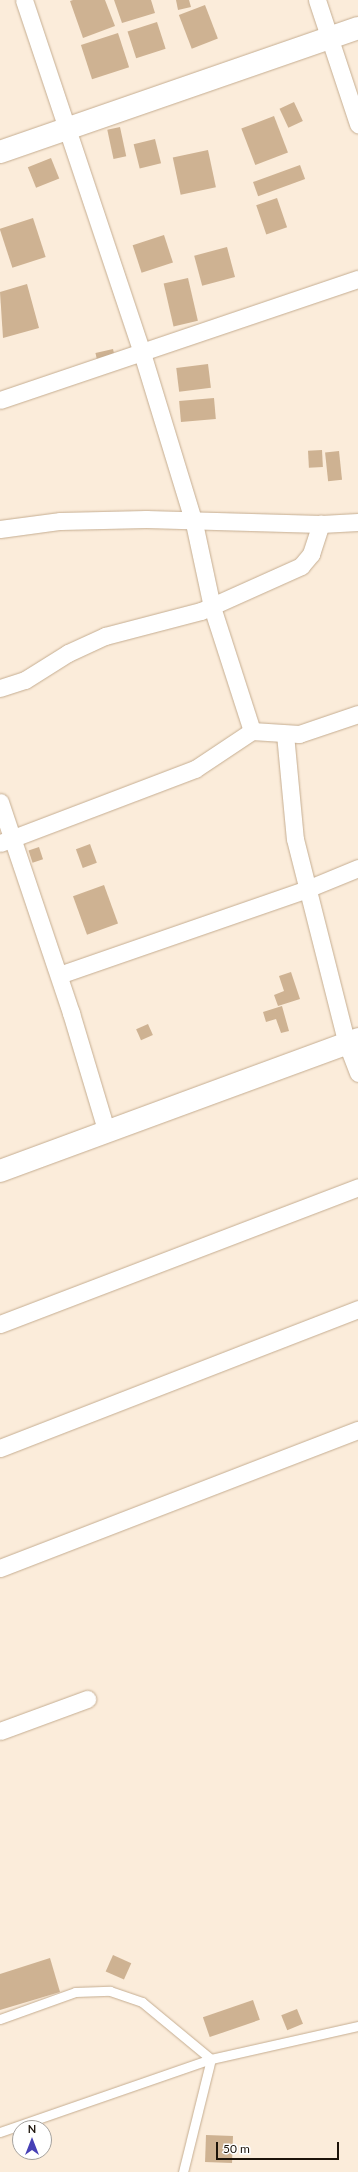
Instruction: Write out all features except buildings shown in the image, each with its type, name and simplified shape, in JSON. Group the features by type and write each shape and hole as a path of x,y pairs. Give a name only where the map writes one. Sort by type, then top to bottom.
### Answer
{"main road":[{"path":"0,152 358,28"},
{"path":"0,1172 352,1042"}],"street":[{"path":"24,0 142,353 194,523 212,607 252,730"},
{"path":"317,0 332,38 358,124"},
{"path":"0,400 358,279"},
{"path":"0,530 60,522 146,519 194,523 321,524 358,522"},
{"path":"0,688 24,680 68,653 105,636 212,607 301,566 311,554 321,524"},
{"path":"6,842 195,769 252,730 285,734 306,732 358,714"},
{"path":"285,734 290,807 307,889 352,1042 358,1073"},
{"path":"0,802 6,842 59,976 107,1133"},
{"path":"59,976 307,889 358,868"},
{"path":"0,1324 358,1187"},
{"path":"0,1448 358,1309"},
{"path":"0,1568 358,1430"},
{"path":"0,1731 87,1699"}],"lane":[{"path":"0,2019 75,1992 110,1990 142,2002 211,2059"},
{"path":"0,2132 211,2059 358,2026"},
{"path":"183,2172 211,2059"}]}
